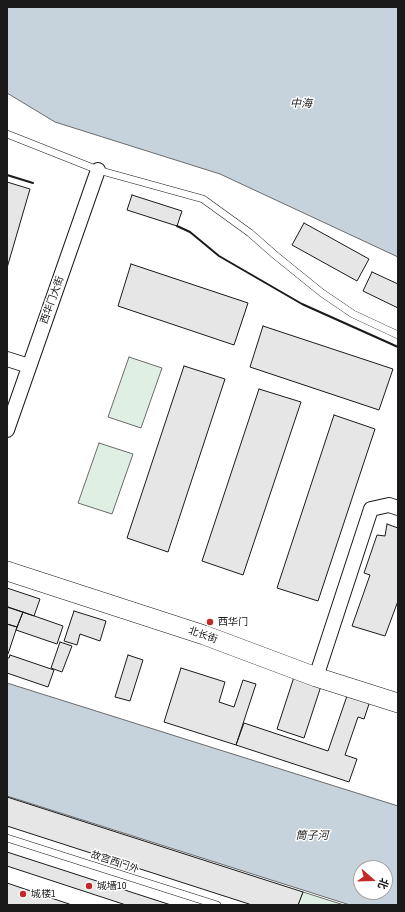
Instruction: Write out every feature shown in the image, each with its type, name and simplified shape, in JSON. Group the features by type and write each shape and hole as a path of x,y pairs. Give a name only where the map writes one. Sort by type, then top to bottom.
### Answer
{"street":[{"name":"西华门大街","path":"7,430 98,170"},
{"path":"7,359 29,366"},
{"path":"316,677 371,509 390,505 398,508"},
{"name":"北长街","path":"7,571 204,635 316,677 398,703"}],"lane":[{"path":"7,134 98,170 203,199 250,232 275,255 322,293 353,314 398,335"},
{"name":"故宫西门外","path":"7,838 217,905"}],"green space":[{"path":"129,357 162,368 141,428 108,417"},
{"path":"99,443 133,454 112,514 78,503"},
{"path":"303,892 344,905 298,905"}],"water":[{"name":"中海","path":"7,7 398,7 398,257 220,174 55,122 7,93"},
{"name":"筒子河","path":"7,683 398,806 398,905 350,905 7,796"}],"building":[{"path":"7,182 30,189 7,268"},
{"path":"132,195 182,211 177,226 127,210"},
{"path":"304,223 369,259 357,281 292,245"},
{"path":"131,264 248,303 234,345 118,306"},
{"path":"372,272 398,284 398,308 363,291"},
{"path":"263,326 393,369 379,410 250,367"},
{"path":"184,366 225,379 168,552 127,538"},
{"path":"259,389 301,402 243,575 202,561"},
{"path":"334,415 375,429 318,601 277,588"},
{"path":"387,524 398,528 398,601 385,636 352,626 370,575 364,573 377,535 385,536"},
{"path":"7,588 40,599 34,616 7,607"},
{"path":"8,607 23,612 17,627 7,624"},
{"path":"74,611 106,621 100,641 80,634 77,645 64,641"},
{"path":"23,612 63,626 57,644 16,630"},
{"path":"7,624 17,627 8,654 7,654"},
{"path":"60,642 72,646 62,672 51,668"},
{"path":"10,655 54,670 48,687 7,673 7,658 9,658"},
{"path":"128,655 143,660 130,701 115,697"},
{"path":"181,668 225,682 219,702 234,707 243,680 256,684 236,745 164,722"},
{"path":"294,677 321,686 304,738 277,729"},
{"path":"348,693 370,701 364,719 358,717 345,755 357,759 349,782 236,745 244,723 328,751"},
{"path":"7,797 303,892 298,905 252,905 7,826"},
{"name":"城墙10","path":"7,852 171,905 126,905 7,866"},
{"name":"城楼1","path":"7,883 72,905 7,905"}],"wall":[{"path":"7,175 33,183"},
{"path":"177,226 190,232 219,256 302,304 398,347"}],"place":[{"name":"西华门","path":"210,622"},
{"name":"城墙10","path":"89,886"},
{"name":"城楼1","path":"23,894"}]}
